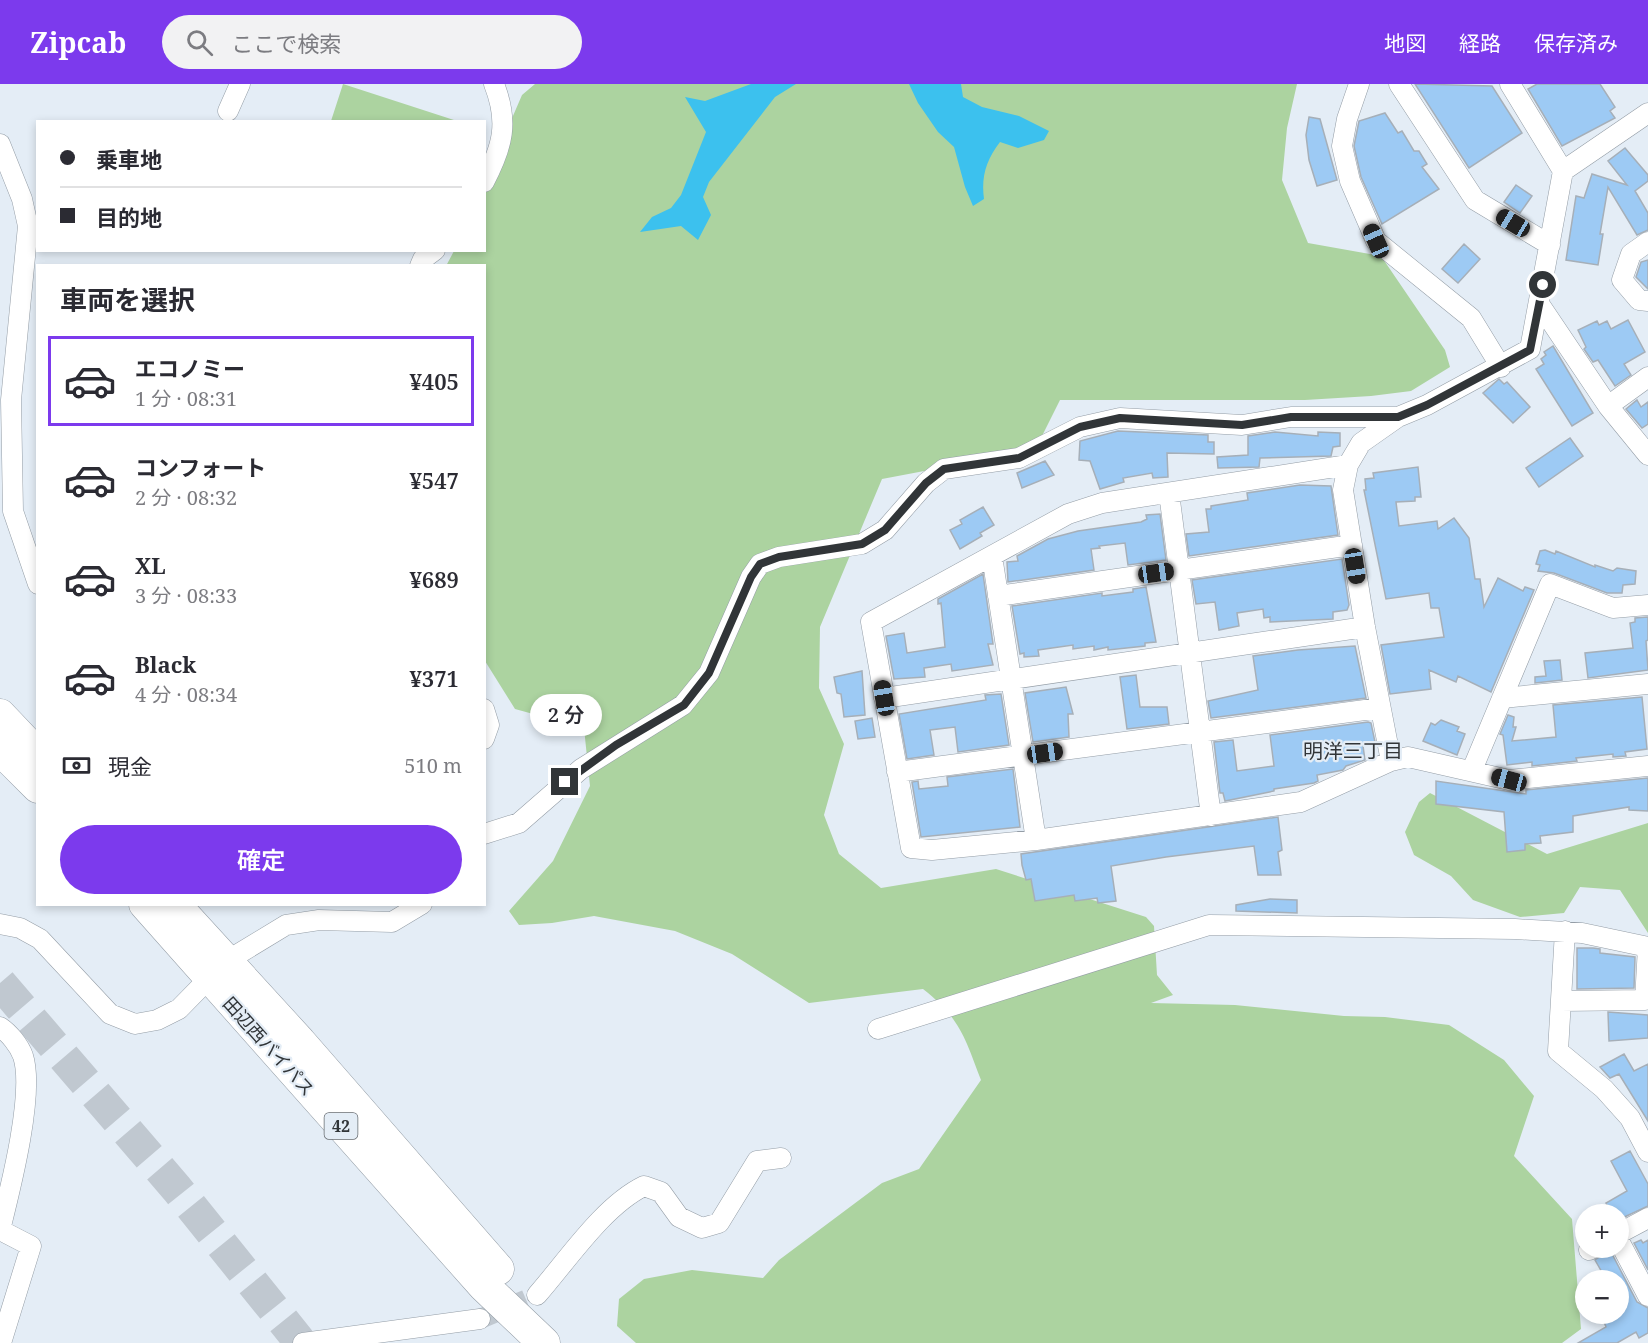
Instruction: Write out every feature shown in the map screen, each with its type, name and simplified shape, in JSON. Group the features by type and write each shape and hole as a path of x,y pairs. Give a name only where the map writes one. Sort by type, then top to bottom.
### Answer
{"highway":[{"path":"0,715 36,753"},
{"path":"0,749 36,785"},
{"name":"田辺西バイパス","path":"147,906 300,1042 562,1343"},
{"name":"田辺西バイパス","path":"175,906 217,970 484,1286 544,1343"}],"street":[{"path":"228,111 240,84"},
{"path":"486,178 493,165 504,126 494,84"},
{"path":"1359,84 1347,119 1342,147 1350,181 1376,241 1471,318 1501,367"},
{"path":"1399,84 1475,200 1550,245"},
{"path":"1391,761 1365,627 1343,490 1348,465 1361,443 1398,417 1501,367 1530,350 1563,171 1510,84"},
{"path":"1563,171 1648,113"},
{"path":"0,144 22,199 28,226 11,400 13,500 16,521 36,578"},
{"path":"1648,242 1631,254 1622,280 1639,300 1648,301"},
{"path":"421,264 423,259 432,252"},
{"path":"1540,305 1608,406 1648,455"},
{"path":"1608,406 1648,377"},
{"path":"486,833 519,824 581,769 684,705 709,673 751,577 760,564 779,557 862,544 885,530 926,483 944,469 1019,458 1080,427 1120,418 1242,425 1291,417 1398,417"},
{"path":"1348,465 1101,503 1068,514 872,622 911,848 932,850 1036,840 1301,801 1391,761 1408,757 1509,780 1648,766"},
{"path":"1169,493 1211,816"},
{"path":"998,596 1352,545"},
{"path":"992,556 1036,840"},
{"path":"1472,770 1550,584 1613,608 1648,605"},
{"path":"884,698 1365,627"},
{"path":"1502,698 1648,684"},
{"path":"897,772 1380,708"},
{"path":"486,715 489,725 486,733"},
{"path":"0,924 20,928 40,939 110,1014 135,1024 157,1020 179,1009 217,970 286,926 319,920 392,922 419,906"},
{"path":"878,1029 1209,925 1460,927 1565,931 1648,947 1645,1000 1561,1000"},
{"path":"1565,931 1558,1051 1604,1089 1630,1118 1648,1152"},
{"path":"0,1027 8,1032 23,1055 26,1084 15,1166 0,1230 32,1246 2,1343"},
{"path":"537,1295 614,1207 644,1186 661,1192 679,1217 702,1228 719,1223 757,1161 781,1158"},
{"path":"1629,1230 1648,1218"},
{"path":"1629,1258 1648,1296"},
{"path":"303,1343 480,1319"}],"green space":[{"path":"343,84 454,120 331,120"},
{"path":"535,84 1297,84 1287,128 1282,180 1308,243 1381,256 1445,350 1450,367 1411,391 1371,396 1305,400 1060,400 1035,450 882,479 820,627 819,688 844,744 824,815 839,854 881,888 996,869 1146,917 1154,926 1157,975 1173,995 1151,1003 1235,1005 1344,1016 1385,1017 1449,1025 1504,1060 1534,1096 1514,1156 1572,1219 1576,1270 1575,1324 1581,1324 1581,1329 1562,1343 636,1343 617,1326 619,1299 644,1279 692,1270 763,1278 779,1260 882,1183 919,1169 981,1080 953,1019 923,989 809,1003 732,954 675,931 594,916 552,923 519,925 509,911 553,861 590,786 584,728 515,709 486,663 486,264 447,264 453,252 486,252 486,179 522,95"},
{"path":"1430,793 1547,854 1648,823 1648,933 1620,890 1580,887 1564,913 1520,917 1473,900 1451,876 1414,855 1405,832 1419,802"}],"water":[{"path":"751,84 796,84 775,97 709,182 703,197 711,215 698,240 681,226 640,232 652,217 671,208 681,195 706,132 685,97 705,101"},
{"path":"909,84 961,84 963,97 982,107 1019,116 1049,131 1044,140 1018,148 1000,142 991,155 986,169 983,183 984,199 973,206 954,147 938,132 918,103"}],"building":[{"path":"1415,84 1492,86 1522,133 1469,168"},
{"path":"1537,84 1600,84 1615,107 1610,111 1615,118 1562,146 1528,89"},
{"path":"1385,113 1398,133 1402,131 1414,151 1419,151 1427,164 1422,167 1439,189 1382,224 1361,177 1354,146 1359,121"},
{"path":"1309,117 1320,119 1337,180 1317,186 1309,160 1306,135"},
{"path":"1625,148 1648,175 1648,181 1635,191 1648,213 1648,230 1637,235 1608,187 1600,234 1603,234 1598,265 1566,260 1576,196 1584,198 1592,174 1627,185 1608,161"},
{"path":"1516,185 1532,196 1520,213 1504,202"},
{"path":"1464,244 1480,259 1458,283 1442,269"},
{"path":"1648,260 1648,289 1636,277 1641,262"},
{"path":"1628,320 1645,352 1624,364 1631,375 1615,386 1598,360 1593,362 1584,349 1586,347 1578,330 1597,321 1599,325 1607,321 1611,329"},
{"path":"1553,346 1593,413 1572,426 1536,369 1544,364 1541,359 1546,355 1544,352"},
{"path":"1499,379 1504,384 1507,382 1530,407 1513,423 1483,393"},
{"path":"1637,400 1641,407 1648,402 1648,424 1642,428 1626,409"},
{"path":"1118,431 1208,435 1208,442 1214,442 1214,454 1167,453 1168,477 1153,478 1152,473 1123,478 1124,482 1100,489 1090,461 1079,460 1080,441"},
{"path":"1275,432 1318,436 1318,432 1340,433 1340,446 1333,447 1331,456 1260,458 1259,467 1218,468 1217,457 1248,455 1248,436"},
{"path":"1570,438 1583,456 1539,487 1526,468"},
{"path":"1045,461 1054,475 1022,488 1017,473"},
{"path":"1418,467 1421,497 1415,497 1415,501 1396,502 1399,526 1437,521 1438,529 1454,518 1469,538 1475,579 1480,579 1484,607 1498,578 1523,591 1525,587 1534,590 1491,692 1458,676 1456,682 1429,670 1431,689 1390,694 1381,645 1444,637 1439,608 1431,608 1429,593 1386,599 1364,490 1366,490 1365,479 1374,478 1373,473"},
{"path":"1300,485 1331,486 1338,535 1189,556 1186,534 1209,532 1206,509 1211,509 1211,506 1248,500 1247,493"},
{"path":"983,507 994,525 980,533 982,536 960,549 950,530 962,524 960,520"},
{"path":"1160,514 1166,560 1128,565 1125,543 1099,546 1100,548 1091,549 1094,570 1008,582 1007,562 1018,561 1017,556 1048,539 1078,531 1141,522 1147,519 1146,515"},
{"path":"1545,550 1555,554 1556,551 1595,567 1595,565 1613,571 1617,568 1636,571 1635,584 1623,585 1622,593 1607,593 1554,573 1538,571 1540,565 1536,564 1540,551"},
{"path":"1342,559 1349,605 1347,610 1333,612 1333,619 1270,622 1270,617 1264,618 1263,609 1237,613 1239,626 1219,630 1215,602 1196,604 1192,580"},
{"path":"983,574 993,644 988,644 993,665 952,671 951,664 924,668 925,677 894,679 886,636 904,633 907,653 945,647 941,603 938,604 938,599"},
{"path":"1146,587 1156,642 1145,643 1145,646 1108,650 1108,647 1094,650 1094,646 1073,649 1073,645 1038,650 1039,656 1024,657 1024,653 1020,654 1012,606 1102,593 1102,596 1133,592 1133,589"},
{"path":"1648,617 1648,640 1646,641 1648,670 1588,678 1585,653 1633,648 1630,623 1635,622 1635,618"},
{"path":"1355,646 1366,698 1211,718 1208,701 1258,690 1253,656"},
{"path":"1560,660 1562,680 1535,683 1535,677 1546,676 1544,661"},
{"path":"862,671 865,715 844,717 841,694 837,693 834,677"},
{"path":"1136,675 1140,707 1167,707 1169,724 1127,729 1120,677"},
{"path":"1066,687 1073,714 1068,714 1069,737 1033,742 1025,693"},
{"path":"1001,694 1009,745 958,752 955,727 930,730 934,755 907,759 899,714 986,700 985,695"},
{"path":"1642,697 1647,749 1625,752 1626,756 1613,757 1613,754 1532,766 1532,762 1507,765 1503,735 1500,734 1508,715 1514,717 1513,727 1516,727 1512,741 1556,737 1553,705"},
{"path":"872,718 875,737 858,739 855,721"},
{"path":"1441,720 1459,727 1457,731 1465,734 1457,755 1423,741 1431,723 1435,725"},
{"path":"1371,723 1375,742 1363,746 1365,760 1346,766 1343,770 1317,775 1318,781 1314,783 1274,789 1274,791 1225,801 1223,793 1220,793 1214,742 1233,740 1237,771 1274,766 1270,735"},
{"path":"1013,769 1020,827 921,837 912,782 918,781 919,789 948,786 947,777"},
{"path":"1648,778 1648,811 1629,810 1629,807 1573,816 1573,832 1540,836 1541,843 1525,844 1525,850 1507,852 1504,812 1436,804 1436,781 1526,794 1526,790"},
{"path":"1278,817 1282,850 1278,852 1281,875 1258,875 1254,846 1111,866 1116,901 1098,903 1097,898 1075,901 1074,895 1035,901 1031,879 1026,880 1022,865 1021,854"},
{"path":"1270,899 1297,900 1297,913 1236,911 1236,905"},
{"path":"1577,948 1600,949 1600,953 1635,957 1634,988 1577,989"},
{"path":"1608,1012 1648,1015 1648,1038 1609,1041"},
{"path":"1624,1054 1634,1071 1648,1064 1648,1121 1619,1074 1610,1078 1600,1067"},
{"path":"1630,1151 1648,1184 1648,1206 1629,1215 1629,1204 1606,1204 1627,1191 1611,1161"},
{"path":"1641,1240 1643,1243 1648,1240 1648,1270 1634,1243"},
{"path":"1614,1258 1620,1270 1601,1270 1595,1260"},
{"path":"1629,1287 1637,1302 1648,1308 1648,1333 1639,1338 1636,1332 1617,1343 1578,1343 1606,1327 1605,1324 1629,1324"}],"tunnel":[{"path":"0,983 177,1189 301,1343"},
{"path":"480,1319 537,1295"}],"district":[{"name":"明洋三丁目","path":"1353,750"}],"route":[{"path":"565,782 616,745 684,705 709,673 751,577 760,564 779,557 862,544 885,530 926,483 944,469 1019,458 1080,427 1120,418 1242,425 1291,417 1398,417 1427,405 1530,350 1543,285"}]}
